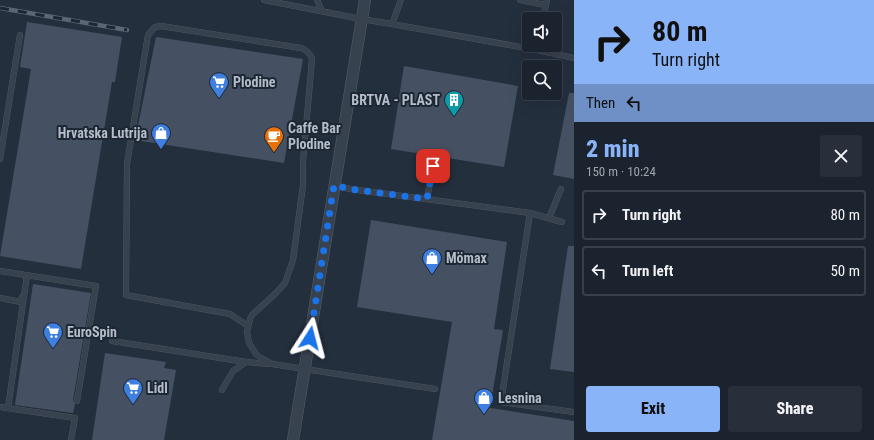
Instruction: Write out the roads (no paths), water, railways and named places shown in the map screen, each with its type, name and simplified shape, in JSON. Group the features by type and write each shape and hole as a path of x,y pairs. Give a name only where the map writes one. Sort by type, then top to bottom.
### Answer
{"street":[{"path":"293,440 365,0"}],"lane":[{"path":"264,0 293,3 361,20 522,44"},
{"path":"317,0 322,11"},
{"path":"392,24 401,0"},
{"path":"520,0 547,3"},
{"path":"248,326 230,314 126,295 127,164 148,35 155,27 161,26 301,48 306,49 311,55 312,59 303,162 303,185 293,260 284,283 275,294 252,315 248,326 247,337 252,348 261,358 272,364"},
{"path":"0,159 20,35"},
{"path":"554,52 574,58"},
{"path":"427,199 433,166"},
{"path":"334,185 350,189 530,213 562,222"},
{"path":"549,218 561,189"},
{"path":"530,213 501,402 574,412"},
{"path":"0,271 96,286 77,401"},
{"path":"0,298 21,302 26,275"},
{"path":"8,408 26,275"},
{"path":"112,341 246,362 305,368 435,389"},
{"path":"222,390 233,371 246,362"},
{"path":"0,407 75,418 71,440"}],"railway":[{"path":"0,8 127,30"}],"place":[{"name":"Plodine","path":"219,99"},
{"name":"BRTVA - PLAST","path":"454,117"},
{"name":"Hrvatska Lutrija","path":"161,150"},
{"name":"Caffe Bar Plodine","path":"274,153"},
{"name":"Mömax","path":"432,275"},
{"name":"EuroSpin","path":"53,349"},
{"name":"Lidl","path":"133,405"},
{"name":"Lesnina","path":"484,415"}]}
